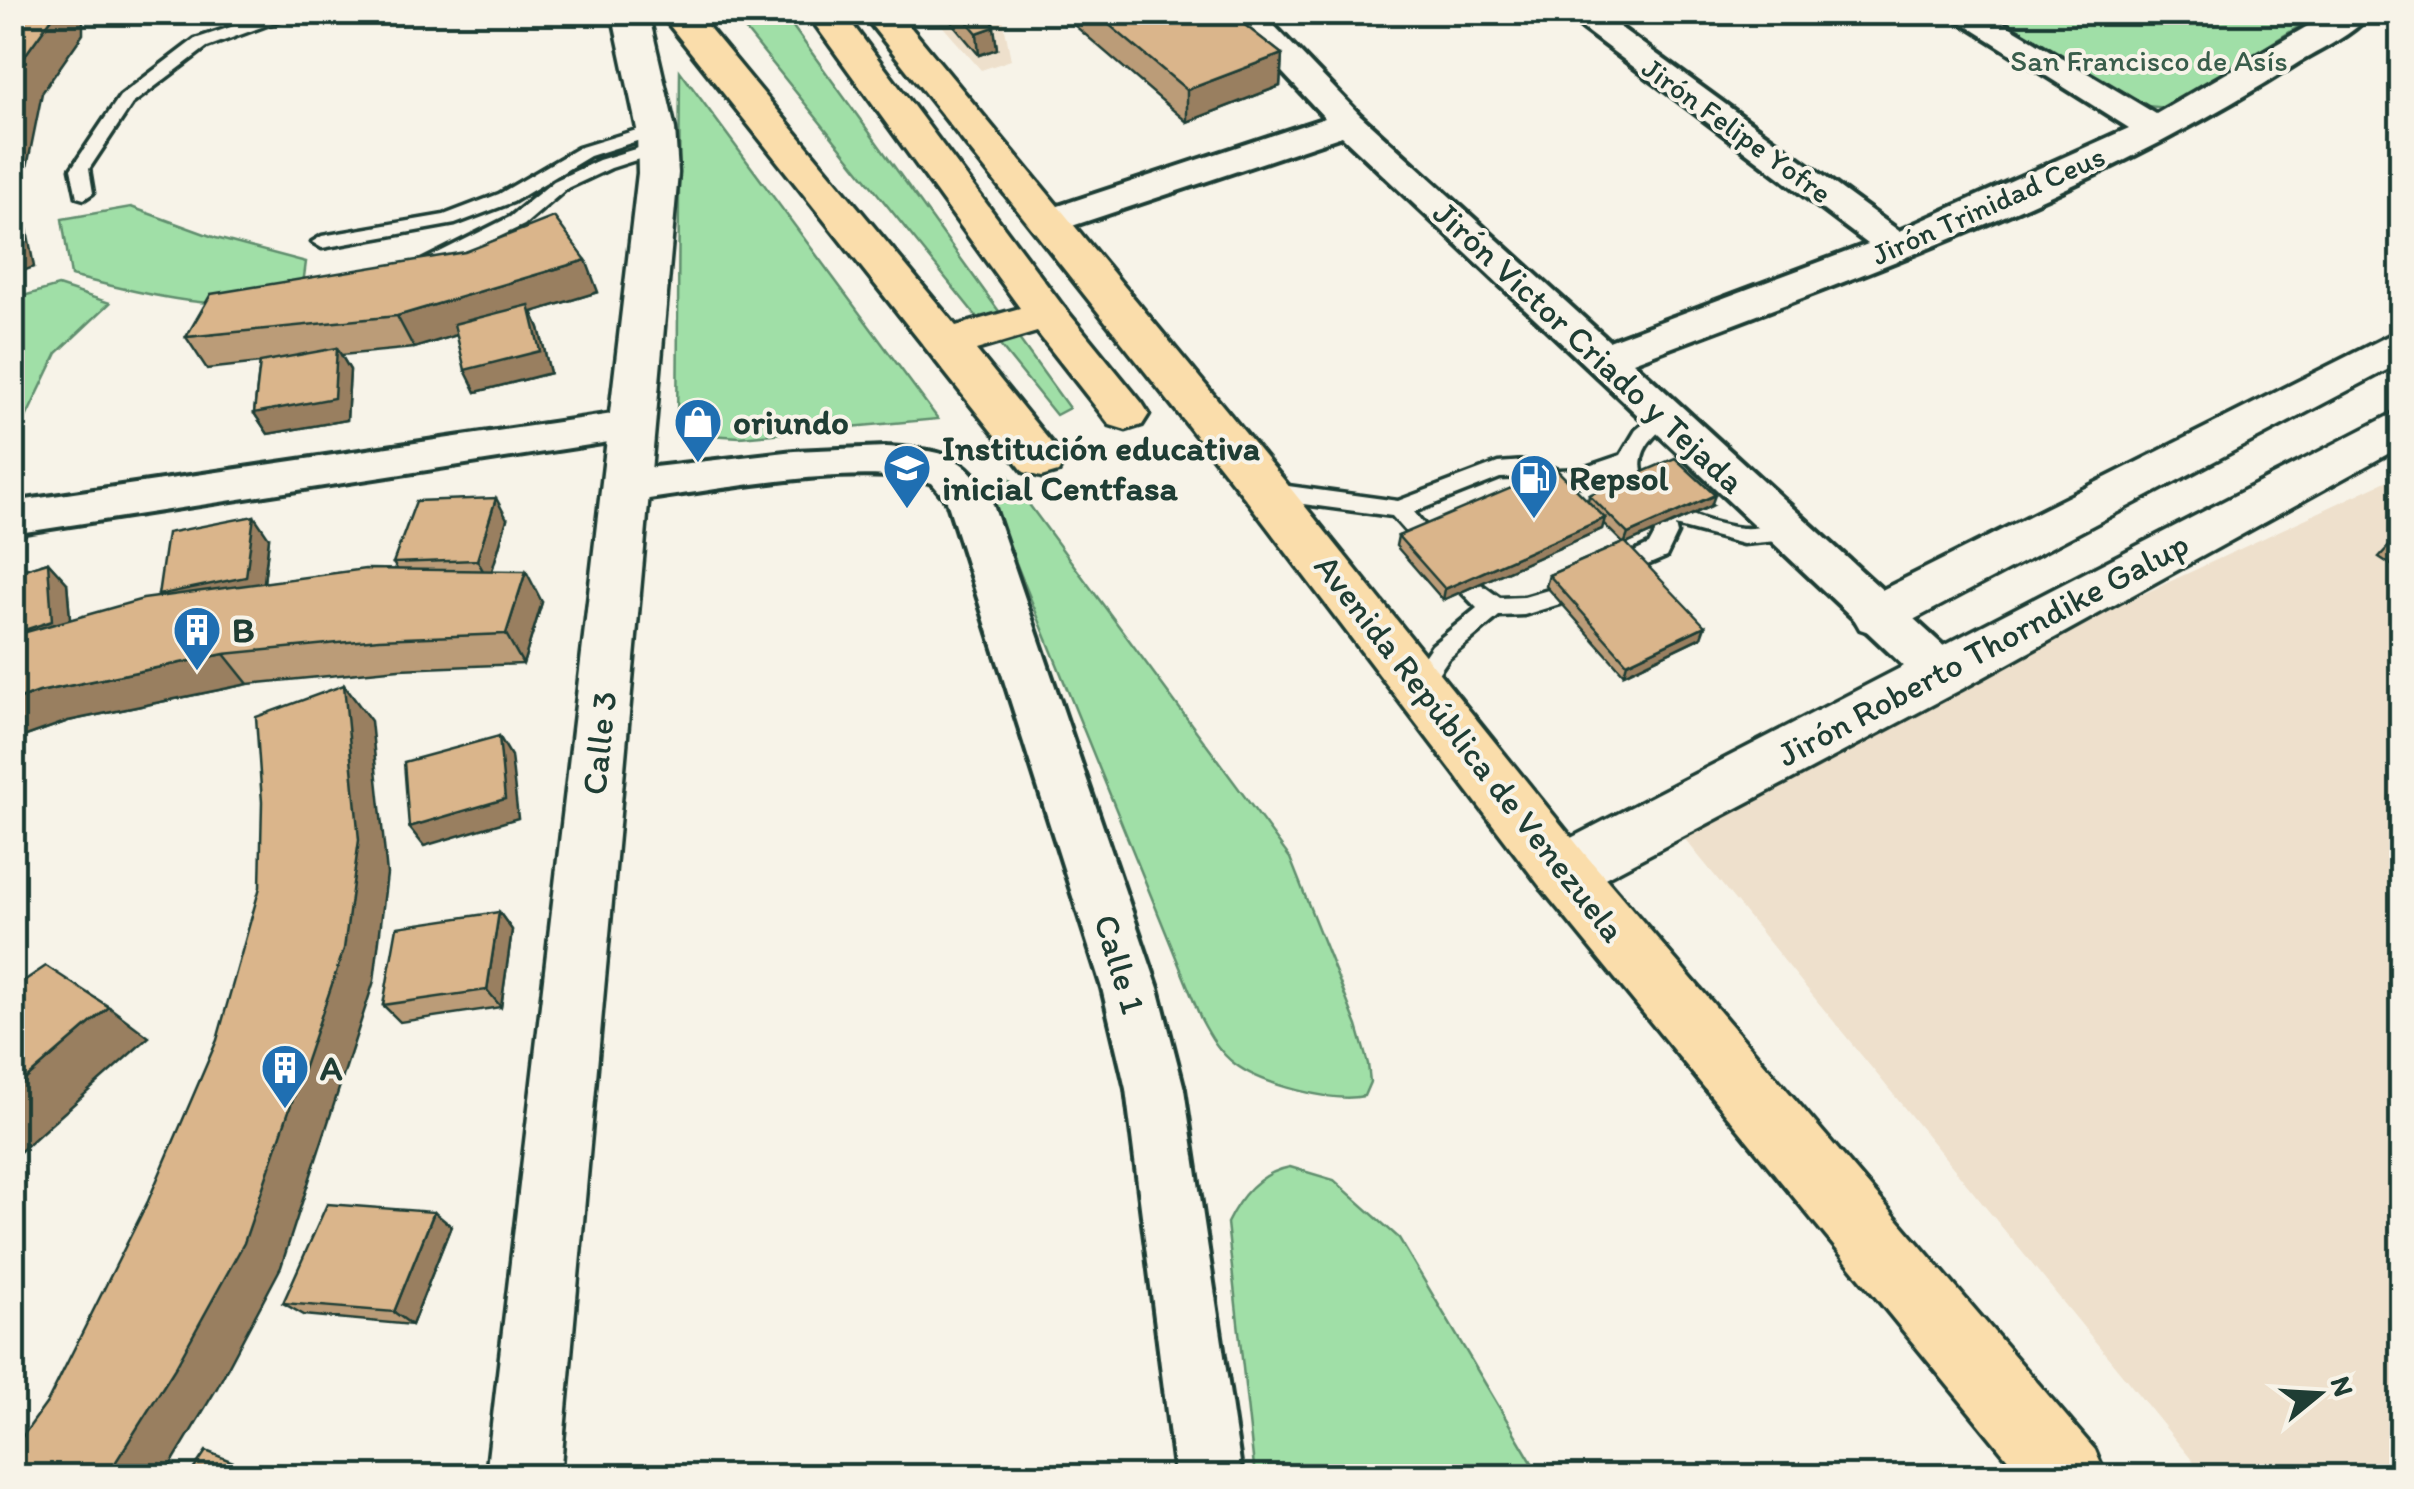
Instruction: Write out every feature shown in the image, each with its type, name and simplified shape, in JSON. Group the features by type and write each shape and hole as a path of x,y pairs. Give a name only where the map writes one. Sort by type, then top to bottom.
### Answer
{"main road":[{"path":"676,12 1041,460"},
{"path":"824,12 1047,315 1126,414"},
{"name":"Avenida República de Venezuela","path":"879,12 1266,491 1564,870 2069,1476"},
{"path":"960,198 1020,220 1050,222"},
{"path":"945,344 1047,315"}],"street":[{"name":"Calle 3","path":"523,1476 628,486 657,138 630,12"},
{"name":"Jirón Victor Criado y Tejada","path":"1242,12 1348,122 1942,674"},
{"name":"Jirón Felipe Yofre","path":"1577,12 1898,248"},
{"path":"1961,12 2156,129"},
{"name":"Jirón Trinidad Ceus","path":"1602,359 1898,248 2156,129 2355,12"},
{"path":"1050,222 1348,122"},
{"path":"1878,615 2402,343"},
{"name":"Jirón Roberto Thorndike Galup","path":"1564,870 1942,674 2402,425"},
{"path":"12,518 633,426"},
{"name":"Calle 1","path":"628,486 875,460 920,462 950,474 970,502 1130,988 1155,1089 1209,1476"}],"lane":[{"path":"84,193 80,168 126,100 201,43 250,18 294,12"},
{"path":"322,242 448,220 506,198 584,152 657,138"},
{"path":"428,263 517,221 560,186 657,138"},
{"path":"1663,415 1642,436 1630,460 1636,483 1659,509 1696,527 1744,536 1790,533"},
{"path":"1266,491 1399,509 1498,471 1525,469 1581,478 1630,460"},
{"path":"1399,509 1416,528"},
{"path":"1619,569 1658,551 1666,534 1659,509"},
{"path":"1456,575 1476,598 1494,608 1526,608 1555,597"},
{"path":"1417,684 1440,652 1494,608"}],"shaded area":[{"path":"931,13 1002,13 1011,60 981,70"},
{"path":"2401,474 2401,1476 2205,1476 1666,816"}],"green space":[{"path":"732,13 783,13 1069,408 1056,415"},
{"name":"San Francisco de Asís","path":"1978,13 2320,13 2168,108 2126,104"},
{"path":"680,71 938,419 740,437 677,433"},
{"path":"131,207 216,238 306,262 301,300 214,304 156,296 71,276 62,219"},
{"path":"58,286 110,303 57,353 13,445 13,299"},
{"path":"1008,476 1290,858 1357,1026 1370,1082 1364,1096 1316,1094 1262,1078 1229,1059 1208,1032 988,494 987,487"},
{"path":"1290,1167 1334,1180 1399,1238 1540,1476 1255,1476 1227,1223 1252,1187 1269,1174"}],"building":[{"path":"12,12 56,12 21,61 12,101"},
{"path":"959,12 991,12 994,27 977,33"},
{"path":"1094,12 1228,12 1282,54 1187,90"},
{"path":"554,217 586,260 397,316 186,337 211,294 465,252"},
{"path":"529,305 540,351 465,370 454,324"},
{"path":"337,348 334,398 254,413 260,362"},
{"path":"1675,458 1715,495 1628,534 1589,495"},
{"path":"1556,469 1605,518 1445,589 1398,536"},
{"path":"496,498 477,560 393,563 416,501"},
{"path":"254,516 246,577 158,595 167,533"},
{"path":"1625,542 1705,626 1627,663 1549,575"},
{"path":"48,562 52,621 12,634 12,573"},
{"path":"365,569 526,571 506,634 379,639 224,654 39,692 12,702 12,636 143,599"},
{"path":"344,685 359,840 344,949 244,1243 175,1368 107,1476 12,1476 12,1451 48,1401 148,1201 217,1040 260,887 262,802 256,717"},
{"path":"499,736 505,799 409,827 404,762"},
{"path":"499,912 487,990 383,1005 397,927"},
{"path":"46,966 109,1007 12,1091 12,989"},
{"path":"327,1204 434,1212 394,1312 283,1303"},
{"path":"206,1451 268,1476 189,1476"}],"place":[{"name":"oriundo","path":"698,464"},
{"name":"Institución educativa inicial Centfasa","path":"907,510"},
{"name":"Repsol","path":"1534,520"},
{"name":"B","path":"197,672"},
{"name":"A","path":"285,1110"}]}
